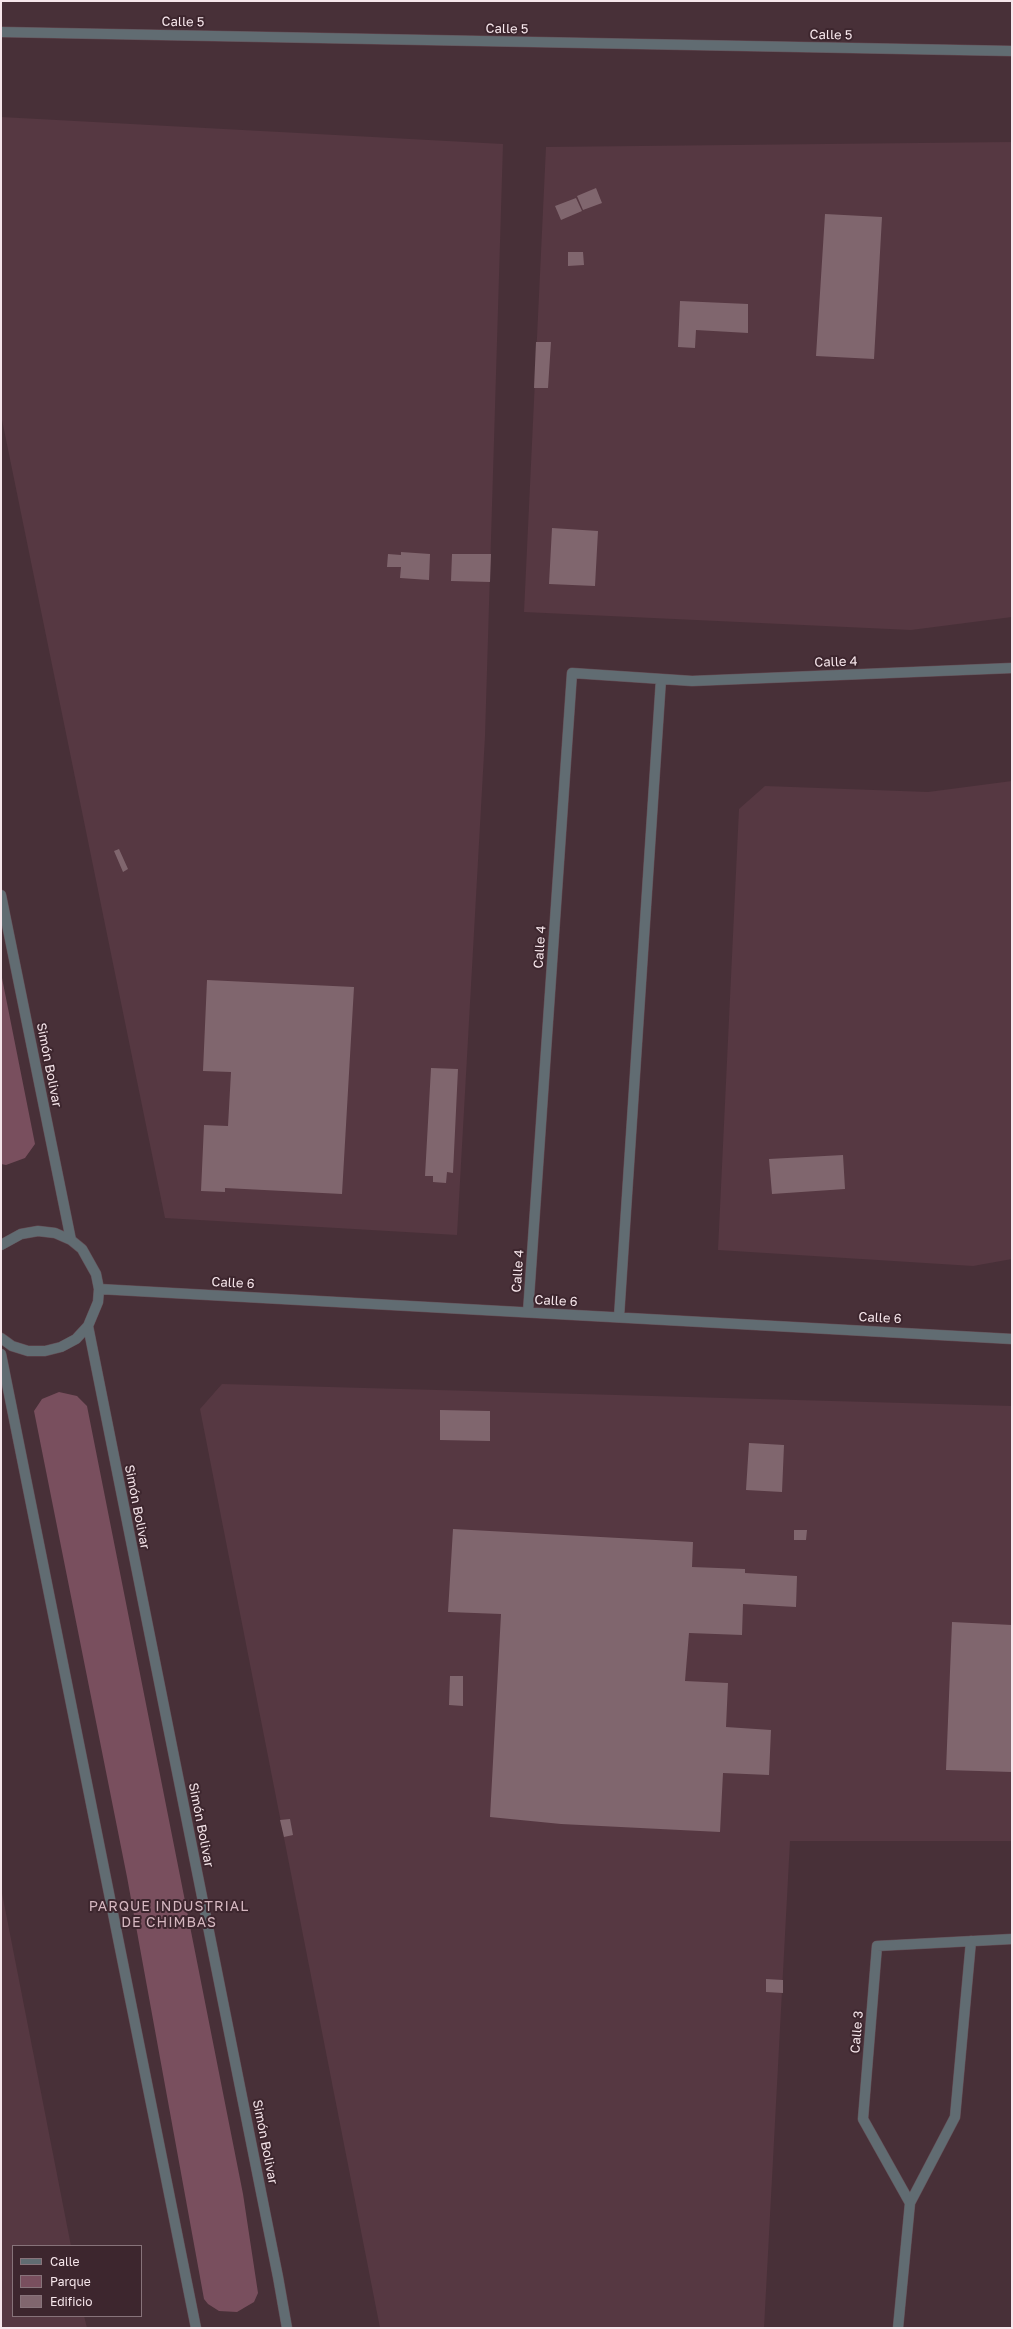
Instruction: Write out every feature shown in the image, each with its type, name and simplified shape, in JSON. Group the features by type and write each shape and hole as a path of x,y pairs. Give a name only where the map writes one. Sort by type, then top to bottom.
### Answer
{"street":[{"name":"Calle 5","path":"1,32 1012,51"},
{"name":"Calle 4","path":"528,1312 572,673 692,681 1012,668"},
{"path":"619,1317 661,679"},
{"name":"Simón Bolivar","path":"1,895 71,1240"},
{"path":"1,1245 21,1234 38,1231 55,1233 71,1240 82,1249 91,1261 96,1274 99,1289 98,1302 88,1326 76,1339 61,1348 45,1351 28,1351 12,1346 1,1338"},
{"name":"Calle 6","path":"99,1289 1012,1338"},
{"name":"Simón Bolivar","path":"88,1326 287,2328"},
{"path":"1,1354 196,2328"},
{"name":"Calle 3","path":"910,2203 863,2119 877,1946 1012,1939"},
{"path":"898,2328 910,2203 955,2117 971,1941"}],"shaded area":[{"path":"1,117 503,144 485,736 457,1235 165,1218 1,415"},
{"path":"1012,142 1012,617 911,630 524,612 546,147"},
{"path":"1012,781 1012,1259 973,1266 718,1250 739,809 765,786 928,792"},
{"path":"222,1384 1012,1406 1012,1841 790,1841 764,2328 380,2328 200,1409"},
{"path":"1,1888 71,2245 12,2245 12,2317 84,2317 87,2328 1,2328"}],"green space":[{"path":"1,973 35,1144 25,1158 6,1165 1,1164"},
{"path":"59,1392 77,1396 87,1406 243,2194 258,2293 254,2302 237,2312 219,2311 208,2304 204,2299 127,1877 34,1411 42,1399"}],"building":[{"path":"596,188 602,203 583,210 577,196"},
{"path":"576,198 582,211 561,220 555,206"},
{"path":"825,214 882,217 874,359 816,356"},
{"path":"568,252 583,252 584,265 568,266"},
{"path":"680,301 748,304 748,333 696,330 695,348 678,347"},
{"path":"536,342 551,342 548,388 534,388"},
{"path":"552,528 598,531 595,586 549,584"},
{"path":"401,552 430,554 429,580 400,578 401,567 387,567 388,554 401,555"},
{"path":"452,554 491,554 490,582 451,581"},
{"path":"119,849 128,869 123,872 114,851"},
{"path":"207,980 354,987 342,1194 225,1188 225,1192 201,1191 204,1125 228,1126 231,1072 203,1071"},
{"path":"431,1068 458,1069 453,1173 447,1172 446,1183 433,1182 433,1176 425,1176"},
{"path":"843,1155 845,1189 772,1194 769,1159"},
{"path":"440,1410 490,1411 490,1441 440,1440"},
{"path":"749,1443 784,1445 782,1492 746,1490"},
{"path":"453,1529 693,1542 692,1567 745,1569 745,1573 797,1576 796,1607 743,1604 742,1635 689,1633 685,1681 728,1683 726,1727 771,1730 769,1775 723,1773 720,1832 561,1824 490,1817 501,1614 448,1612"},
{"path":"794,1530 807,1530 806,1540 794,1540"},
{"path":"952,1622 1012,1625 1012,1772 946,1770"},
{"path":"450,1676 463,1676 463,1706 449,1705"},
{"path":"290,1819 293,1835 284,1837 280,1820"},
{"path":"766,1979 783,1980 783,1993 766,1992"}],"district":[{"name":"PARQUE INDUSTRIAL DE CHIMBAS","path":"169,1916"}]}
